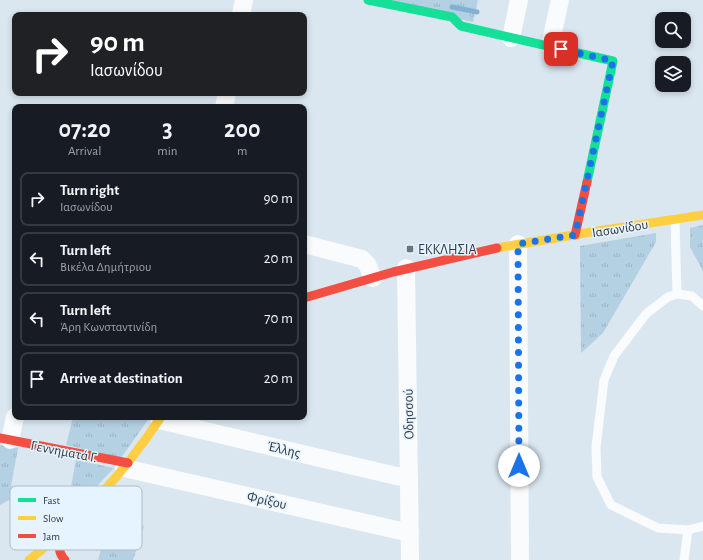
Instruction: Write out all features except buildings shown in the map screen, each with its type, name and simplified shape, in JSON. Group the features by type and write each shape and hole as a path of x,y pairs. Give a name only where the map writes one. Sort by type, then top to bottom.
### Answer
{"street":[{"path":"242,12 244,0"},
{"path":"368,0 452,17 461,26 613,61 575,235"},
{"path":"511,38 519,0"},
{"path":"550,46 560,0"},
{"name":"Ιασωνίδου","path":"307,297 406,268 518,244 703,215"},
{"path":"518,244 520,560"},
{"path":"307,245 362,259 367,264 373,278"},
{"name":"Οδησσού","path":"406,268 410,560"},
{"path":"5,439 14,420"},
{"path":"109,486 126,466 159,420"},
{"name":"Έλλης","path":"168,420 409,479"},
{"name":"Γεννηματά Γ.","path":"5,439 126,466"},
{"name":"Φρίξου","path":"126,466 410,533"},
{"path":"29,560 42,550"},
{"path":"59,550 62,558 65,560"}],"lane":[{"path":"675,219 677,294"},
{"path":"703,306 692,296 677,294 668,297 646,314 614,356 604,380 596,447 597,476 611,505 658,528 688,530 703,526"},
{"path":"684,560 688,530"}],"green space":[{"path":"371,0 478,0 473,22"},
{"path":"703,225 703,271 690,247 690,228"},
{"path":"656,233 656,242 603,333 581,353 580,246"},
{"path":"72,420 148,420 121,458 66,445"},
{"path":"0,445 18,448 10,486 10,502 9,500 0,505"},
{"path":"76,460 114,468 97,486 71,486"},
{"path":"101,550 136,550 133,560 98,560"}],"waterway":[{"path":"452,7 477,12"}],"traffic: fast":[{"path":"368,0 452,17 461,26 613,61 587,182"}],"traffic: slow":[{"path":"497,248 703,215"},
{"path":"108,486 147,438 159,420"},
{"path":"29,560 42,550"}],"traffic: jam":[{"path":"575,235 587,182"},
{"path":"307,297 393,272 497,248"},
{"path":"0,438 128,463"},
{"path":"60,550 62,557 65,560"}],"place":[{"name":"ΕΚΚΛΗΣΙΑ","path":"410,249"}],"route":[{"path":"519,466 518,244 575,235 613,61 561,49"}]}
